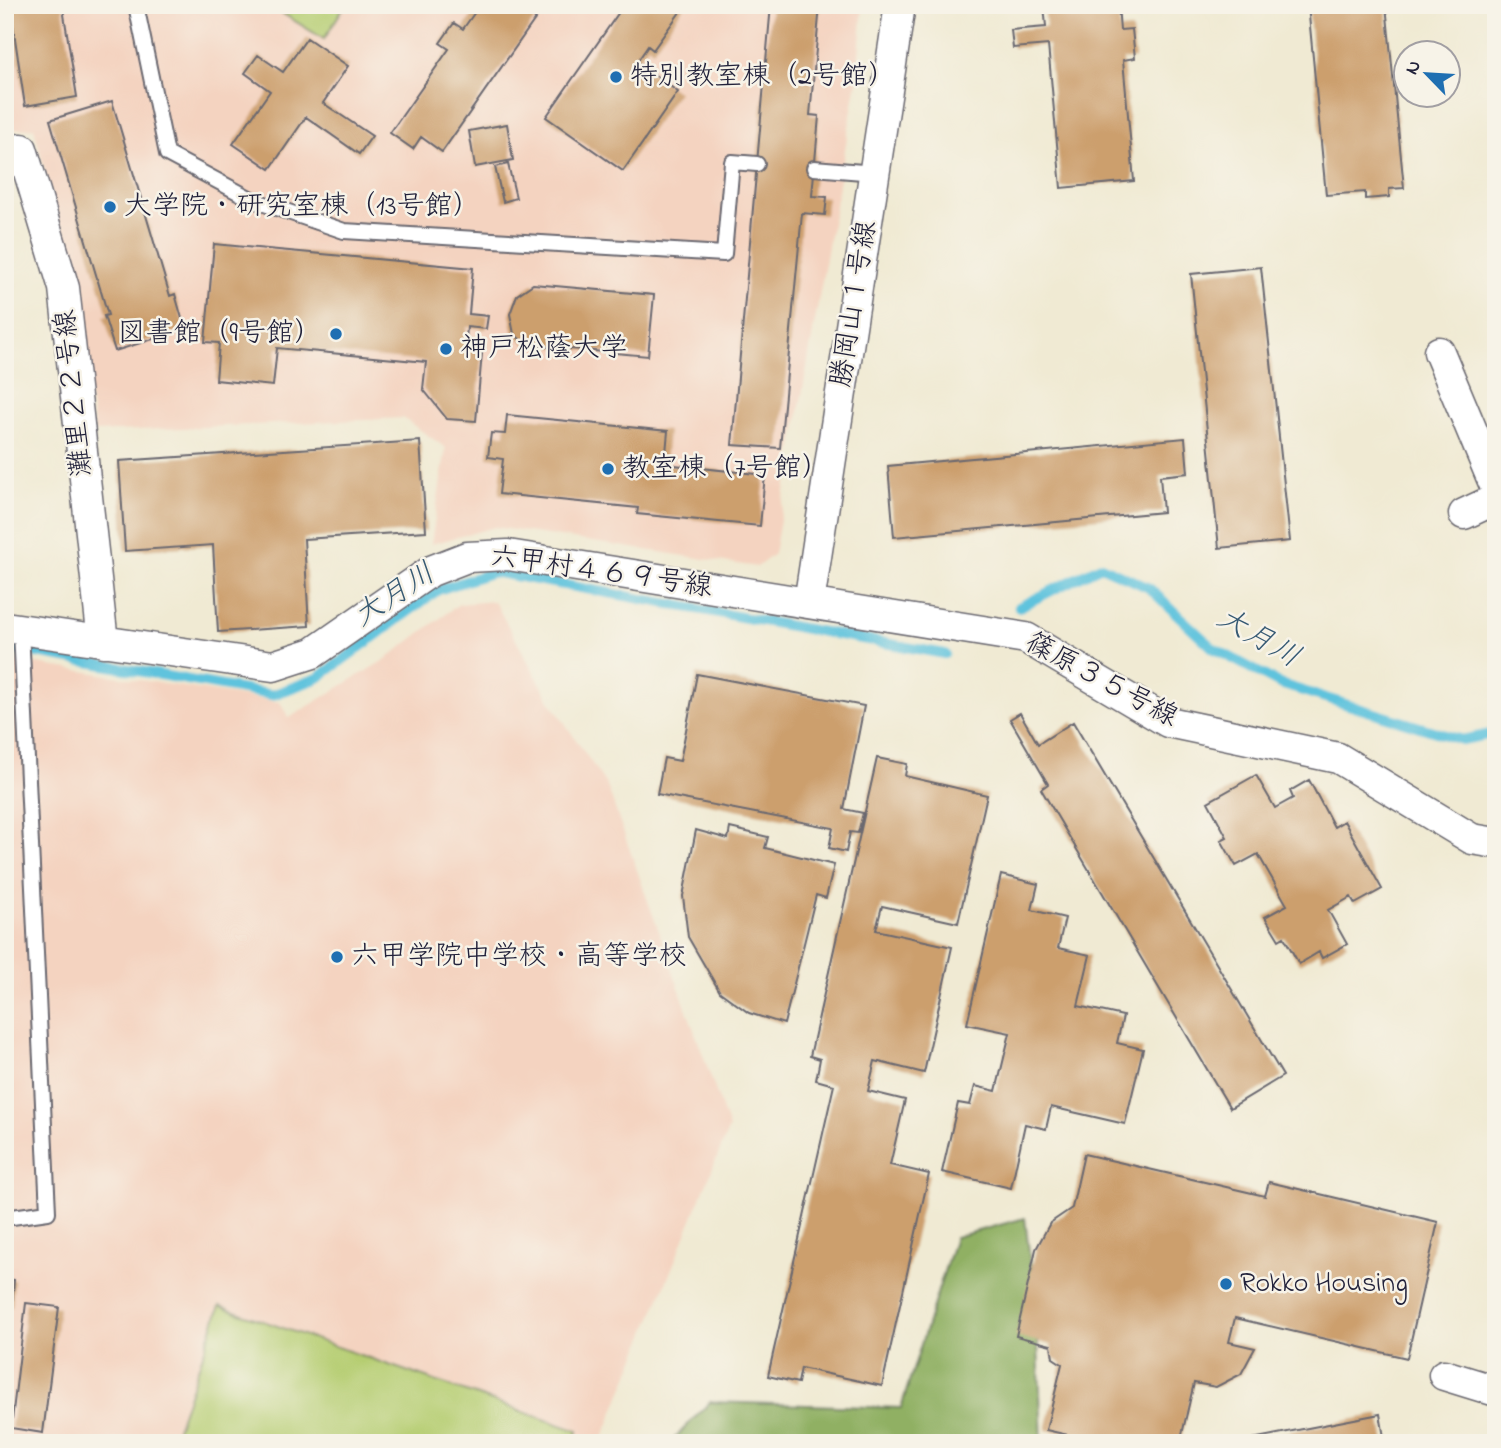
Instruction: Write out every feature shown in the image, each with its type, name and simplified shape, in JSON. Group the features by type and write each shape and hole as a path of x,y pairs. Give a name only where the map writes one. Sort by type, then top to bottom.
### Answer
{"street":[{"name":"勝岡山１号線","path":"809,603 900,5"},
{"name":"灘里２２号線","path":"13,150 64,288 103,642"},
{"path":"1439,352 1496,488"},
{"path":"1464,514 1496,499"},
{"name":"六甲村４６９号線","path":"16,632 273,666 313,653 431,570 467,556 508,555 809,603"},
{"name":"篠原３５号線","path":"809,603 1026,638 1168,722 1338,758 1472,839 1496,843"},
{"path":"1444,1375 1496,1391"}],"lane":[{"path":"136,5 167,154 253,200 344,231 724,254 732,162 757,164"},
{"path":"814,168 875,173"},
{"path":"5,1218 48,1212 21,660 16,632"}],"shaded area":[{"name":"神戸松蔭大学","path":"5,5 863,5 857,81 774,554 757,567 495,527 431,544 446,448 403,418 95,432 72,279 34,128 5,130"},
{"name":"六甲学院中学校・高等学校","path":"494,601 552,704 607,786 729,1128 601,1443 5,1443 5,659 280,702 289,718 386,659 459,604"}],"green space":[{"path":"269,5 345,5 324,39"},
{"path":"1025,1218 1037,1319 1042,1443 670,1443 710,1402 901,1408 955,1237"},
{"path":"220,1306 578,1431 574,1443 172,1443"}],"building":[{"path":"10,5 69,5 63,8 77,97 25,106"},
{"path":"480,5 545,5 442,152 421,137 413,149 390,133 449,49 440,43 454,23 463,29"},
{"name":"特別教室棟（2号館）","path":"624,5 685,5 653,50 648,46 637,62 678,92 623,171 546,117"},
{"path":"771,5 820,5 810,115 819,116 812,196 827,197 825,215 802,213 780,448 732,445"},
{"path":"1044,5 1118,5 1120,30 1132,29 1135,58 1123,60 1134,181 1061,188 1048,45 1013,48 1011,30 1046,27"},
{"path":"1308,5 1386,5 1392,66 1392,108 1396,108 1404,188 1389,189 1389,197 1365,199 1365,192 1326,195"},
{"path":"307,38 348,66 323,103 372,136 359,154 306,117 270,169 233,144 270,91 245,73 258,55 283,72"},
{"name":"大学院・研究室棟（13号館）","path":"112,101 170,296 175,294 185,329 115,351 104,316 108,315 50,120"},
{"path":"507,124 513,160 475,167 469,131"},
{"path":"508,164 516,198 503,202 495,167"},
{"name":"図書館（9号館）","path":"214,244 473,268 469,314 488,316 486,329 467,327 466,340 483,341 476,421 447,419 423,389 426,362 277,348 273,386 216,380 219,343 205,342"},
{"path":"1261,267 1290,541 1219,548 1191,274"},
{"path":"533,284 654,295 648,356 527,345 514,334 510,314 517,295"},
{"name":"教室棟（7号館）","path":"507,415 668,431 665,464 765,475 760,526 637,514 638,508 499,494 503,459 488,457 491,433 505,434"},
{"path":"1185,438 1188,473 1160,476 1163,512 894,537 888,466"},
{"path":"420,441 426,531 304,539 309,626 218,632 213,545 125,551 119,461"},
{"path":"697,674 864,706 844,809 863,813 858,833 850,832 846,852 829,848 833,828 657,794 664,758 680,761"},
{"path":"1020,713 1038,744 1073,722 1283,1076 1230,1108 1041,789 1048,784 1010,719"},
{"path":"877,758 907,764 905,776 987,795 958,923 882,906 876,930 952,947 924,1073 875,1061 868,1091 905,1100 890,1165 929,1174 882,1386 801,1368 798,1383 768,1376 834,1085 816,1080 820,1059 810,1056"},
{"path":"1256,775 1275,808 1293,798 1290,791 1309,780 1334,827 1344,821 1382,889 1355,904 1351,897 1328,910 1347,944 1322,958 1319,952 1299,964 1284,937 1279,940 1265,917 1287,905 1258,854 1236,866 1221,840 1227,837 1208,802"},
{"path":"730,828 768,837 765,848 834,865 826,898 816,895 784,1024 749,1013 720,992 688,937 683,896 696,830 728,839"},
{"path":"1001,875 1038,884 1032,910 1065,918 1058,948 1090,955 1078,1006 1123,1016 1117,1043 1143,1049 1125,1124 1051,1107 1046,1129 1025,1124 1011,1188 942,1172 958,1103 970,1105 975,1086 996,1091 1010,1033 967,1024"},
{"name":"Rokko Housing","path":"1084,1154 1265,1196 1269,1182 1438,1222 1407,1358 1235,1318 1229,1342 1255,1348 1241,1374 1216,1387 1194,1383 1180,1443 1103,1443 1046,1430 1062,1364 1053,1358 1051,1345 1016,1336 1036,1249 1050,1223 1072,1208"},
{"path":"5,1279 14,1280 12,1307 5,1306"},
{"path":"26,1303 59,1307 43,1433 11,1428"},
{"path":"1380,1414 1385,1443 1242,1443 1242,1441"}],"waterway":[{"name":"大月川","path":"1019,607 1101,566 1149,588 1213,648 1280,684 1462,740 1496,733"},
{"name":"大月川","path":"5,647 272,695 318,678 438,590 493,572 945,654"}],"place":[{"name":"特別教室棟（2号館）","path":"616,77"},
{"name":"大学院・研究室棟（13号館）","path":"110,207"},
{"name":"図書館（9号館）","path":"336,334"},
{"name":"神戸松蔭大学","path":"446,349"},
{"name":"教室棟（7号館）","path":"608,469"},
{"name":"六甲学院中学校・高等学校","path":"337,957"},
{"name":"Rokko Housing","path":"1226,1284"}]}
